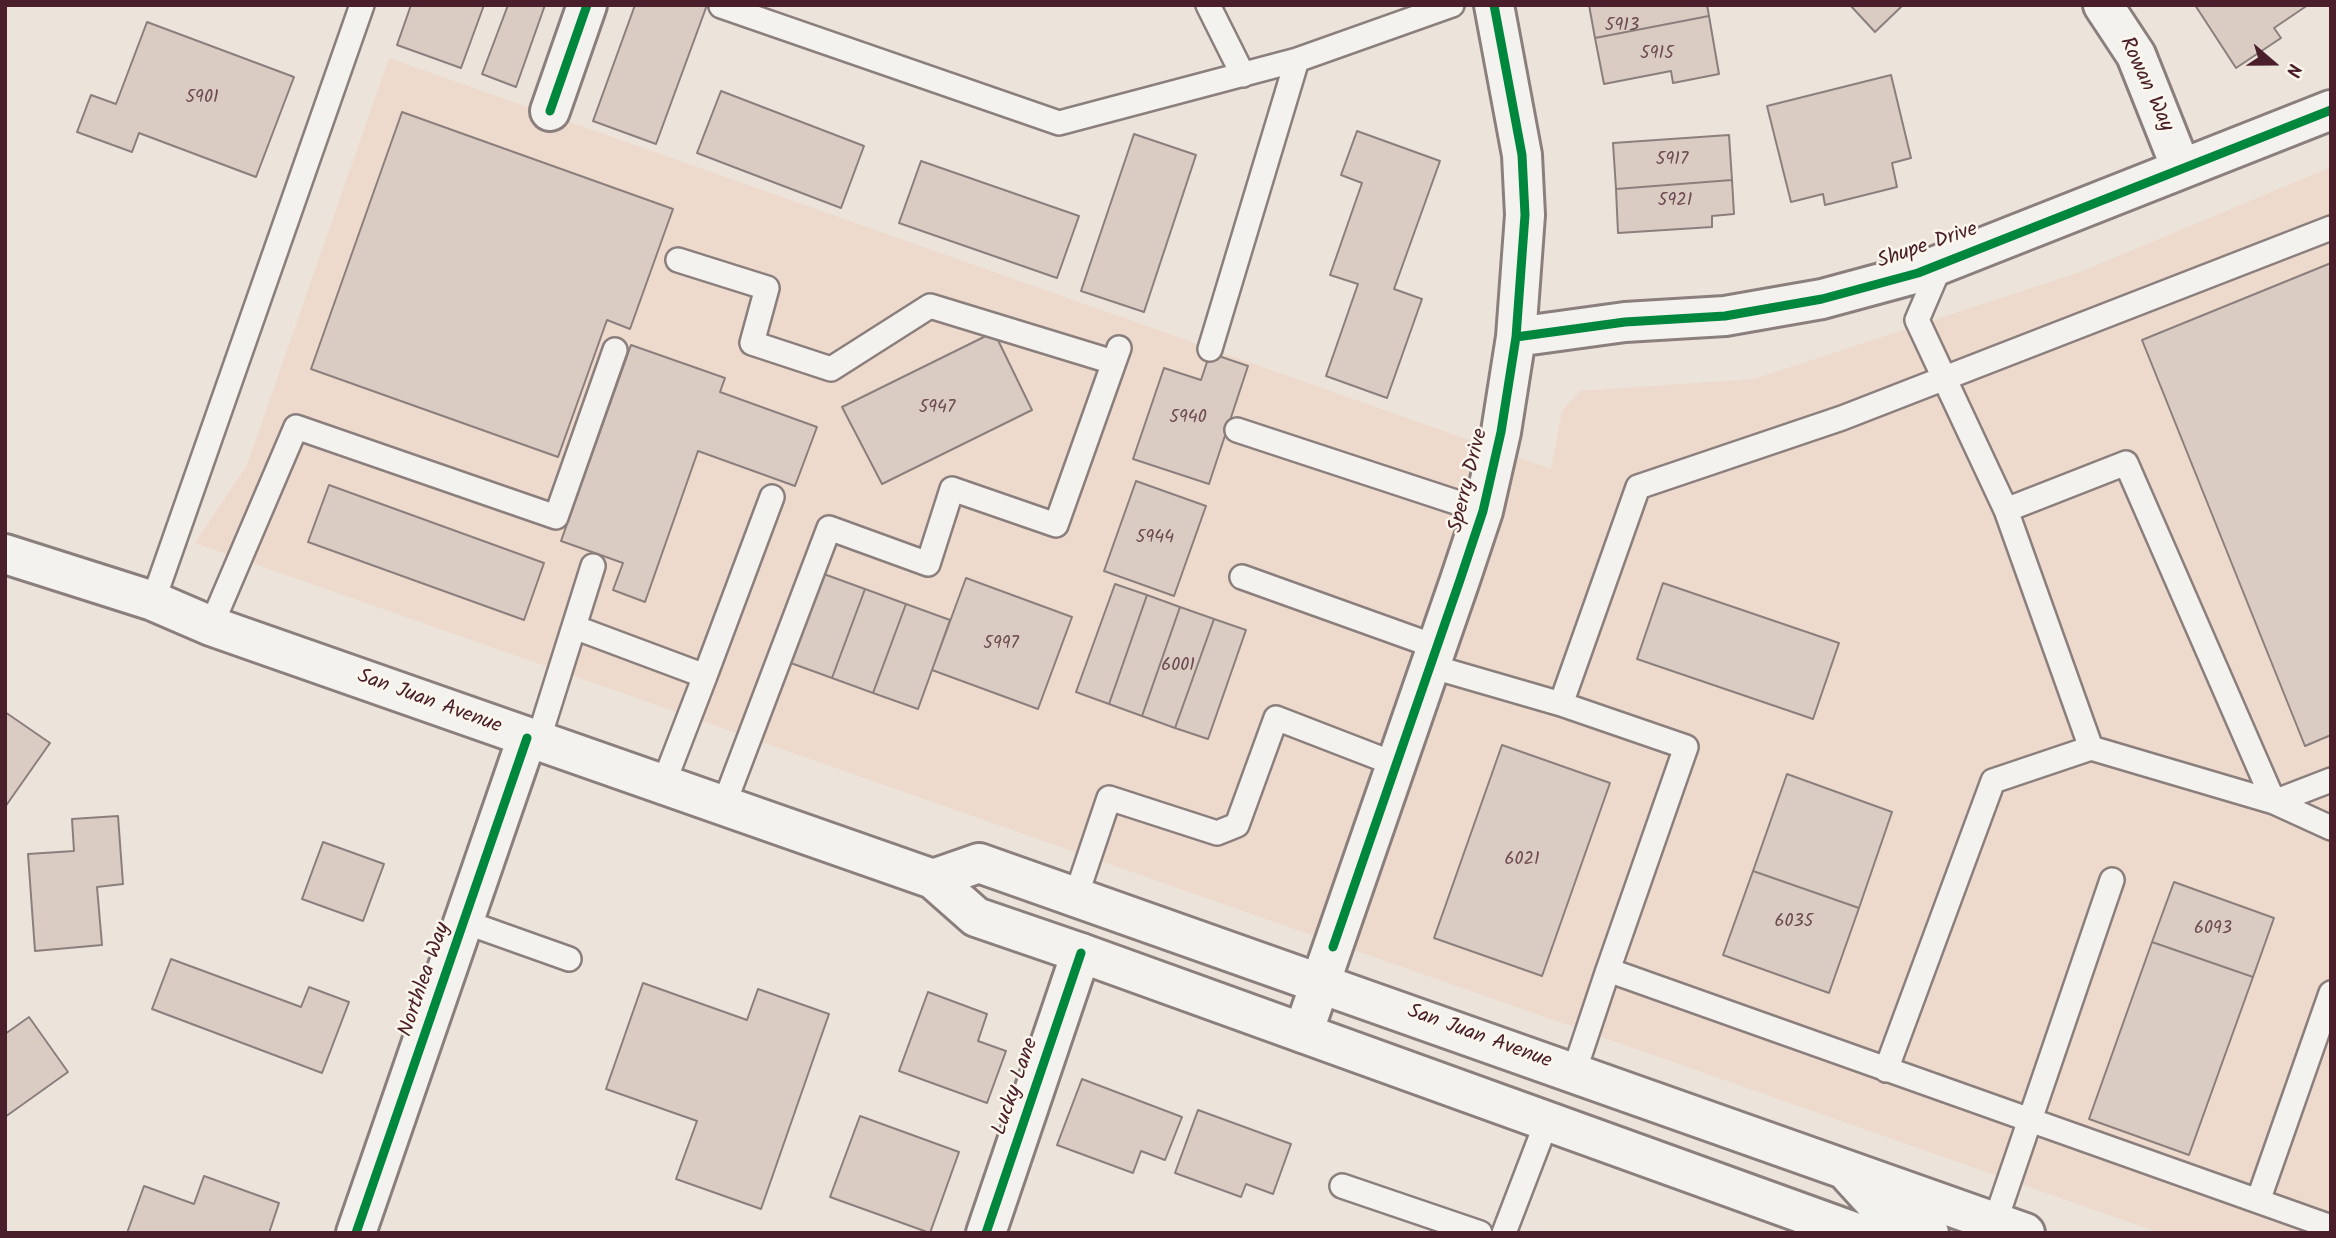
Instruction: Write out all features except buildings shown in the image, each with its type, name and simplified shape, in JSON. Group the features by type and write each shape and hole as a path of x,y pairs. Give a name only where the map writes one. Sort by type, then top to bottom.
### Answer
{"main road":[{"path":"550,111 587,5"},
{"name":"Sperry Drive","path":"1303,1033 1483,511 1501,432 1517,337 1525,215 1522,155 1493,5"},
{"name":"Rowan Way","path":"2103,5 2136,55 2181,167"},
{"name":"Shupe Drive","path":"1517,337 1625,322 1725,316 1822,299 1918,273 2331,110"},
{"name":"San Juan Avenue","path":"5,554 153,601 211,626 933,879 976,917 1857,1233"},
{"name":"Northlea Way","path":"356,1233 532,739"},
{"name":"San Juan Avenue","path":"933,879 979,863 2010,1227"},
{"name":"Lucky Lane","path":"986,1233 1082,953"},
{"path":"1846,1170 1889,1218 1929,1233"}],"lane":[{"path":"153,601 362,5"},
{"path":"1208,5 1242,75"},
{"path":"721,6 1059,123 1297,60 1452,5"},
{"path":"1210,349 1297,60"},
{"path":"1560,704 1637,487 1842,418 2331,228"},
{"path":"678,260 767,288 752,342 831,369 930,306 1116,355 1056,525 952,489 928,564 829,528 723,807"},
{"path":"1941,264 1917,320 2006,510 2091,748"},
{"path":"211,626 296,427 555,517 615,350"},
{"path":"1237,430 1483,511"},
{"path":"2006,510 2126,463 2274,802"},
{"path":"663,785 772,497"},
{"path":"532,739 593,566"},
{"path":"1242,577 1433,657 1686,747 1574,1072"},
{"path":"574,626 705,676"},
{"path":"1076,896 1109,798 1217,833 1237,825 1276,718 1395,764"},
{"path":"1886,1070 1993,781 2091,748 2274,802 2331,828"},
{"path":"2274,802 2331,780"},
{"path":"2010,1227 2030,1120 2112,880"},
{"path":"465,922 569,959"},
{"path":"1608,970 2331,1227"},
{"path":"2258,1202 2331,993"},
{"path":"1504,1233 1546,1121"},
{"path":"1342,1186 1480,1233"}],"shaded area":[{"path":"389,58 1551,469 1562,411 1580,391 1754,379 2080,272 2331,167 2331,1233 2160,1233 195,543 247,465"}],"cycle path":[{"path":"550,111 587,5"},
{"path":"1333,947 1483,511 1501,432 1516,337 1525,215 1522,155 1494,5"},
{"path":"1516,337 1625,322 1725,316 1822,299 1918,273 2331,110"},
{"path":"356,1233 527,738"},
{"path":"986,1233 1081,953"}]}
